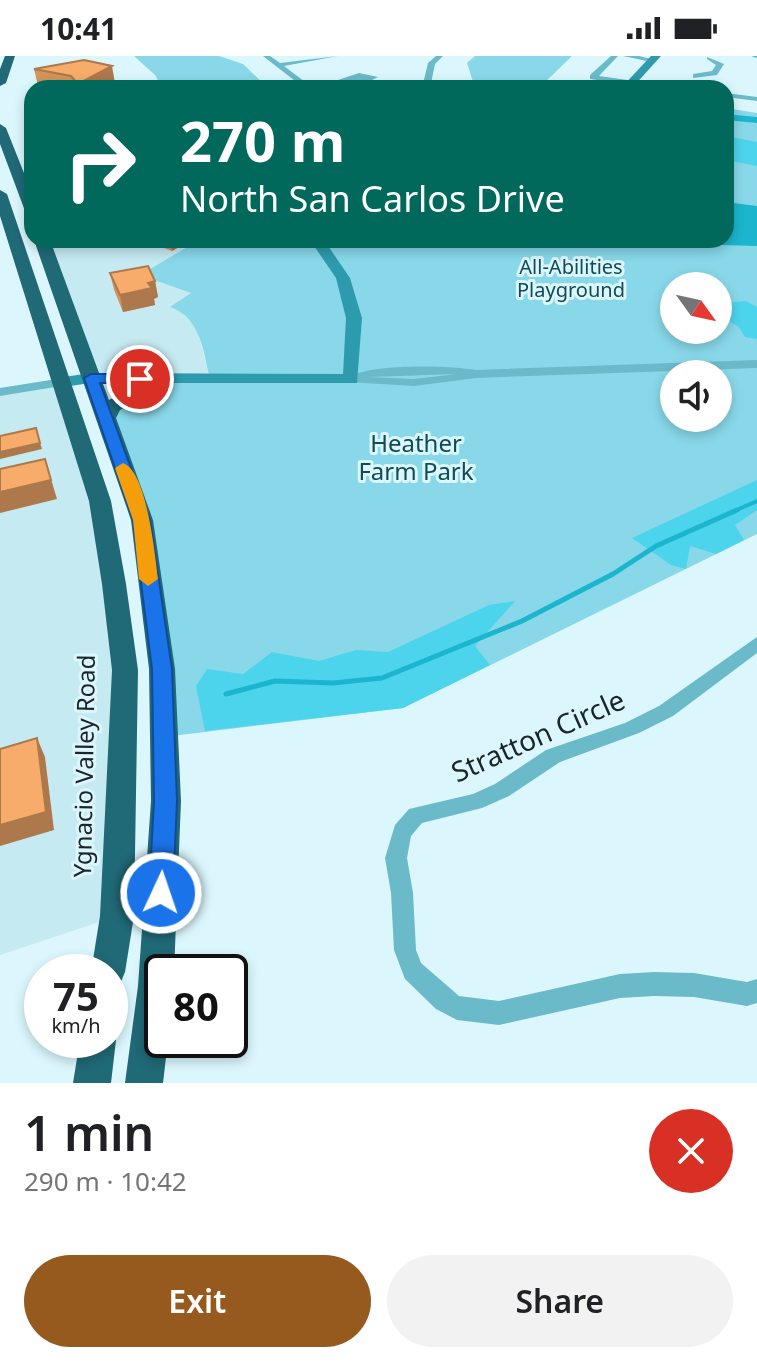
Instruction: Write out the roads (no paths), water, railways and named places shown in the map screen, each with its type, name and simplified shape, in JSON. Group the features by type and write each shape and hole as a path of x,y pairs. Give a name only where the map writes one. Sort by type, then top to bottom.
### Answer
{"highway":[{"path":"0,83 10,56"},
{"path":"0,128 24,190"},
{"name":"Ygnacio Valley Road","path":"0,194 100,501 114,584 125,670 117,916 111,954"},
{"path":"45,248 142,520 161,661 166,801 156,986 144,1083"},
{"path":"105,419 113,406 162,379"},
{"path":"114,584 130,582 138,586 146,645 161,661"},
{"path":"92,1083 95,1058"}],"street":[{"path":"266,56 298,80"},
{"path":"279,65 335,56"},
{"path":"428,80 432,63 440,56"},
{"path":"606,80 593,77 615,56"},
{"path":"626,56 654,58"},
{"path":"693,80 696,76 710,57 720,64 714,73 696,76"},
{"path":"633,80 654,58"},
{"path":"734,96 757,99"},
{"path":"322,248 343,278 354,318 351,379"},
{"path":"0,392 91,378 351,379 372,382 441,380 476,374 757,364"},
{"name":"Stratton Circle","path":"757,644 666,711 632,728 553,756 502,790 475,802 416,815 402,832 396,858 402,893 405,950 413,971 444,1001 457,1008 499,1013 620,986 643,984 694,985 747,994 757,991"}],"waterway":[{"path":"734,118 757,120"},
{"path":"732,512 757,501"},
{"path":"226,694 275,681 333,683 382,678 522,621 613,574 656,546 737,510"}],"park label":[{"name":"All-Abilities Playground","path":"571,278"},
{"name":"Heather Farm Park","path":"416,458"}]}
